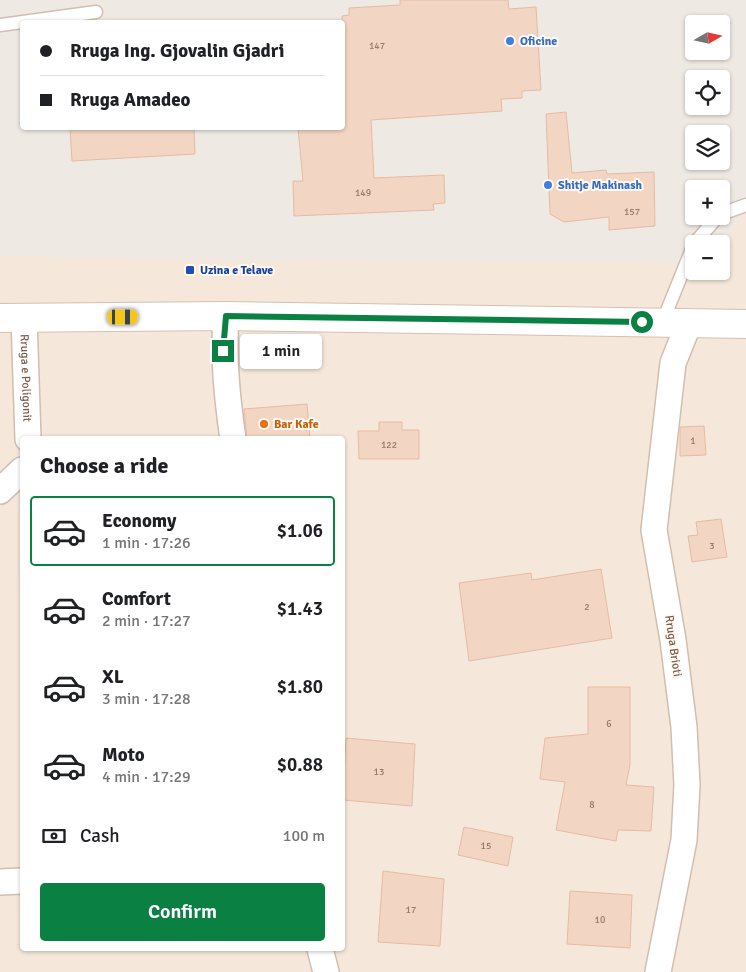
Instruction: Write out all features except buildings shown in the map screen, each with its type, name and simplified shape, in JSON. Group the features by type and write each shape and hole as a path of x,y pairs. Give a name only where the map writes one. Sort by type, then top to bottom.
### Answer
{"main road":[{"path":"12,318 226,316 746,324"}],"street":[{"path":"226,316 223,351 225,386 233,436"},
{"name":"Rruga e Poligonit","path":"12,318 28,436"},
{"name":"Rruga Brioti","path":"658,972 684,840 687,785 681,698 654,530 673,363 689,323"},
{"path":"0,491 20,472"},
{"path":"0,882 20,881"},
{"path":"321,951 326,972"}],"lane":[{"path":"37,20 96,12"},
{"path":"0,25 20,22"},
{"path":"730,211 746,206"},
{"path":"702,235 710,225"},
{"path":"662,323 685,266"}],"shaded area":[{"path":"0,0 746,0 746,972 0,972"},
{"path":"0,0 746,0 746,210 730,235 685,235 685,263 197,260 0,256"}],"place":[{"name":"Oficine","path":"510,41"},
{"name":"Shitje Makinash","path":"548,185"},
{"name":"Uzina e Telave","path":"190,270"},
{"name":"Bar Kafe","path":"264,424"}],"route":[{"path":"223,351 226,316 642,322"}]}
